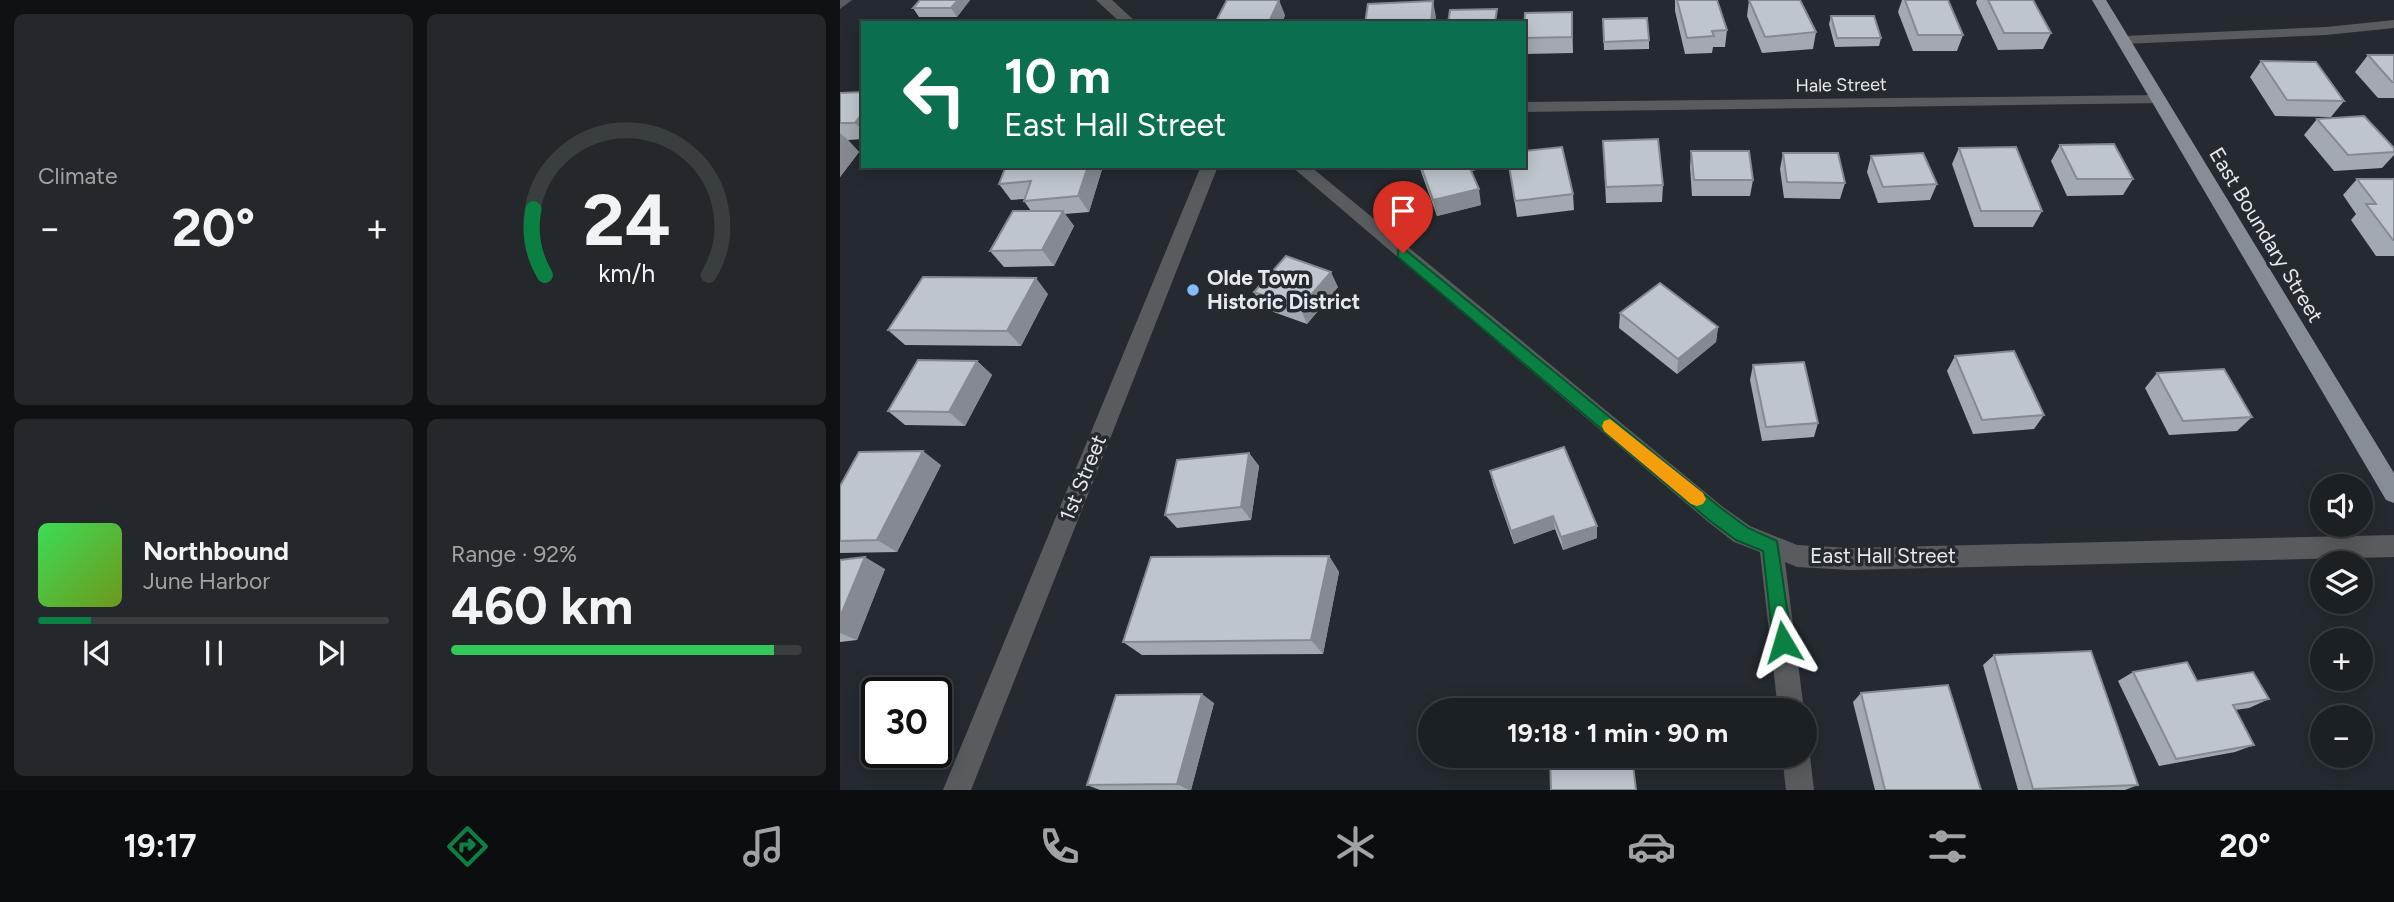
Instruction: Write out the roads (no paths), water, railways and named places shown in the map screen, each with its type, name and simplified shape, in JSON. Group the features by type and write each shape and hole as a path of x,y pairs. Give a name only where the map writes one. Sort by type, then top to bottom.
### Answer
{"main road":[{"name":"East Boundary Street","path":"2099,0 2394,493"}],"street":[{"path":"840,5 845,0"},
{"path":"1103,0 1128,21"},
{"path":"2123,40 2326,31 2394,23"},
{"name":"Hale Street","path":"1526,107 2159,100"},
{"name":"1st Street","path":"957,790 1209,168"},
{"name":"East Hall Street","path":"1301,168 1716,514 1742,534 1797,556 1851,559 2394,546"},
{"path":"1771,547 1790,698"},
{"path":"1797,768 1800,790"}],"place":[{"name":"Olde Town Historic District","path":"1193,290"}]}
